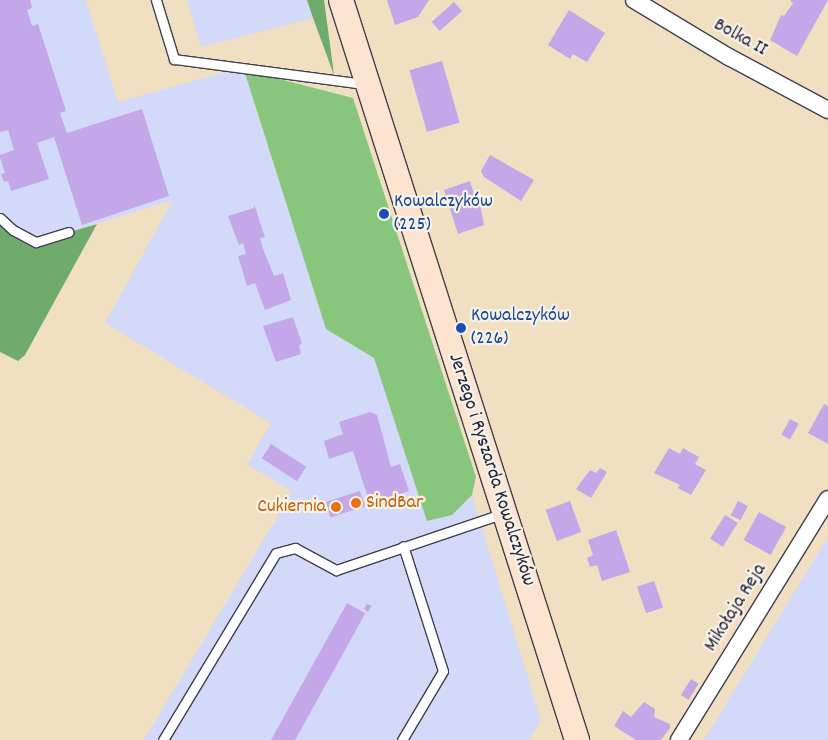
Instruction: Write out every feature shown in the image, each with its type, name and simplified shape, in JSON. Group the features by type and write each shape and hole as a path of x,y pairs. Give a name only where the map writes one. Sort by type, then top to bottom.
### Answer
{"main road":[{"name":"Jerzego i Ryszarda Kowalczyków","path":"341,0 578,740"}],"street":[{"name":"Bolka II","path":"642,2 729,57 828,110"},
{"name":"Mikołaja Reja","path":"679,740 828,498"}],"lane":[{"path":"156,0 174,59 368,84"},
{"path":"0,218 13,230 36,242 68,232"},
{"path":"163,740 276,553 295,548 336,570 504,512"},
{"path":"402,740 444,671 403,546"}],"shaded area":[{"path":"0,0 86,0 118,102 236,69 244,70 326,329 374,358 387,392 467,502 472,495 541,720 529,740 144,740 292,492 247,464 271,423 105,323 173,200 36,242 0,218"},
{"path":"187,0 307,0 313,18 201,47"},
{"path":"828,537 828,740 704,740"}],"green space":[{"path":"307,0 324,0 334,75 313,18"},
{"path":"244,70 353,98 476,477 472,495 452,515 427,521 374,358 326,329"},
{"path":"0,218 36,242 97,224 25,355 18,361 0,352"}],"building":[{"path":"0,0 30,0 32,8 27,10 32,26 38,24 66,111 60,113 67,133 142,109 169,196 82,225 54,137 37,143 49,179 11,191 8,181 4,182 1,174 5,173 0,158 0,155 14,150 8,130 0,132"},
{"path":"387,0 429,0 418,17 395,25"},
{"path":"790,0 828,0 797,56 770,40 781,15 784,16 793,3"},
{"path":"454,2 462,11 440,31 432,22"},
{"path":"569,10 605,33 587,62 573,54 570,59 548,45"},
{"path":"442,61 460,123 427,132 409,70"},
{"path":"490,155 534,180 521,201 484,177 481,171"},
{"path":"470,181 476,200 479,200 484,225 458,234 444,190"},
{"path":"254,204 265,237 260,238 263,249 274,276 283,273 291,300 265,310 255,283 247,286 238,256 246,254 243,243 239,245 228,216 254,208"},
{"path":"293,317 302,344 299,345 301,354 276,362 263,326"},
{"path":"824,404 828,406 828,444 808,433"},
{"path":"370,412 377,415 391,467 400,464 409,491 370,504 353,451 329,459 324,441 343,434 339,422"},
{"path":"790,419 799,424 790,440 781,435"},
{"path":"271,444 306,467 297,481 262,458"},
{"path":"669,448 680,454 683,448 699,457 695,464 706,470 691,495 678,488 680,485 654,473"},
{"path":"600,468 607,472 591,498 576,489 590,470 596,473"},
{"path":"360,491 365,506 331,517 326,502"},
{"path":"570,501 581,532 557,541 546,510"},
{"path":"738,501 748,506 741,520 731,515"},
{"path":"759,512 786,527 771,555 743,540"},
{"path":"725,515 738,523 723,547 710,539"},
{"path":"616,530 630,572 602,581 597,565 590,567 587,558 593,555 588,540"},
{"path":"654,581 663,607 646,613 637,587"},
{"path":"347,603 365,613 295,740 271,740"},
{"path":"367,604 372,606 368,612 364,609"},
{"path":"691,679 699,684 689,700 681,695"},
{"path":"644,702 655,709 654,717 670,724 670,728 661,740 636,740 614,726 623,711 631,717"}],"place":[{"name":"Kowalczyków (225)","path":"384,214"},
{"name":"Kowalczyków (226)","path":"461,328"},
{"name":"SindBar","path":"356,503"},
{"name":"Cukiernia","path":"336,507"}]}
